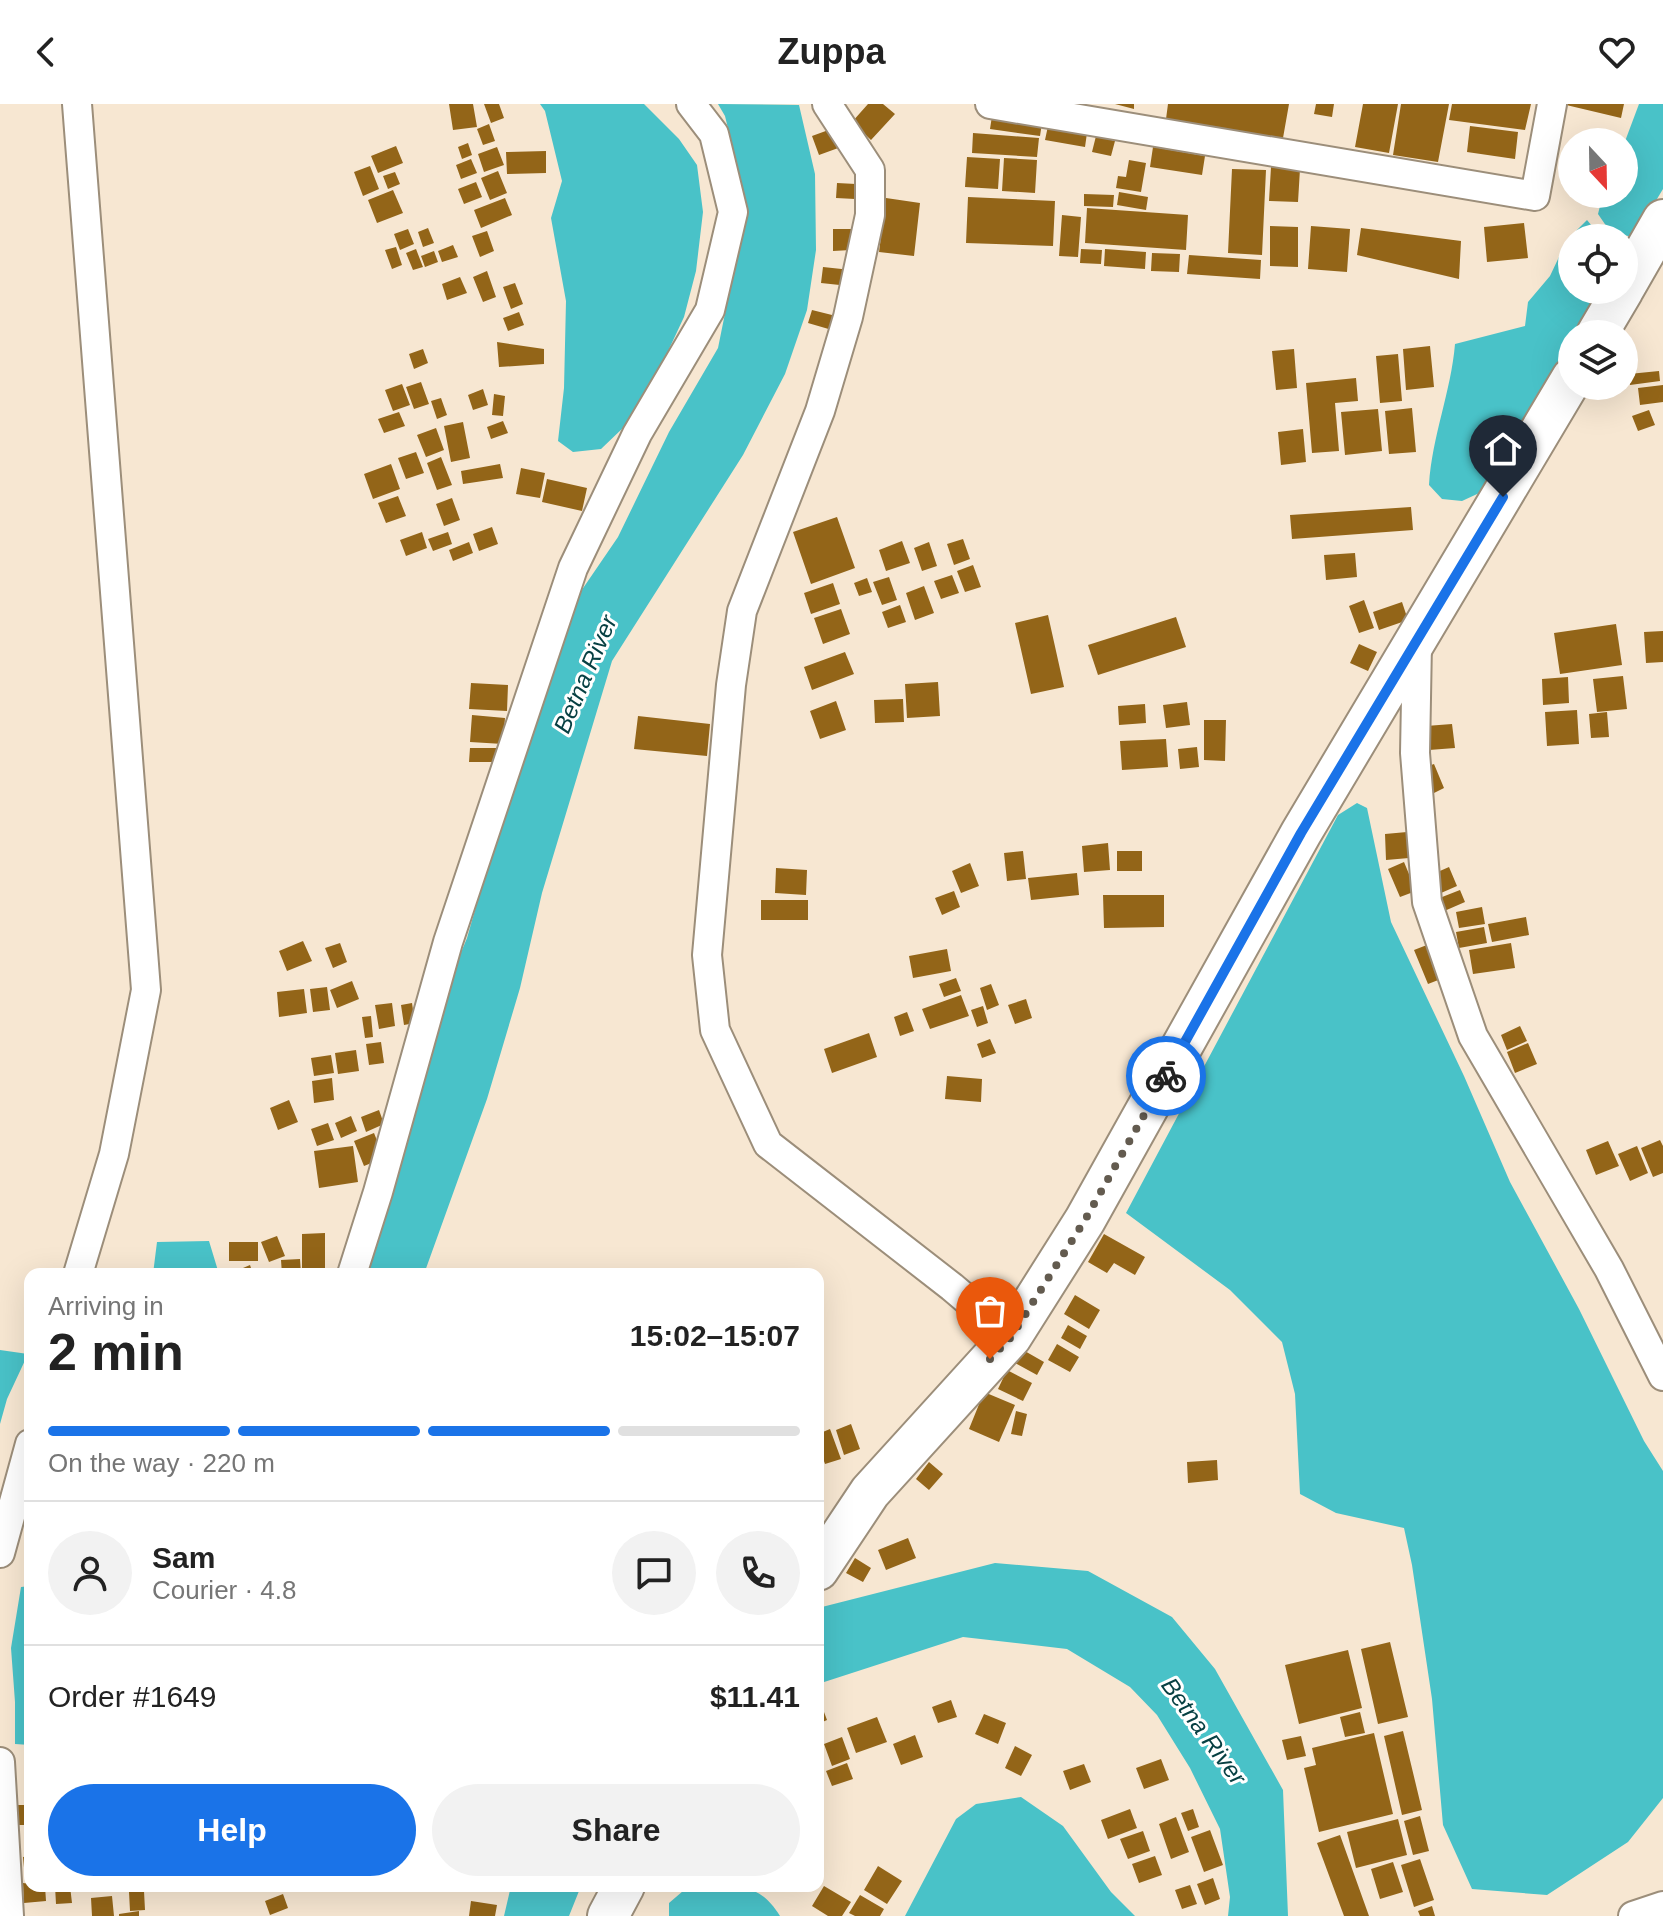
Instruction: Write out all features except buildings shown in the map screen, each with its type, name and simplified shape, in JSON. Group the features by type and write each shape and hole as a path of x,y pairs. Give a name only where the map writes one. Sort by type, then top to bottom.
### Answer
{"highway":[{"path":"1638,263 1663,220"},
{"path":"824,1561 870,1492 1011,1337 1085,1220 1301,833 1559,400"},
{"path":"608,1916 621,1892"}],"street":[{"path":"77,104 146,990 114,1154 80,1268"},
{"path":"354,1268 448,942 573,568 637,434 710,310 733,212 714,134 691,104"},
{"path":"827,104 870,170 870,215 848,317 820,411 742,611 731,685 707,955 715,1030 768,1144 952,1287 1011,1337"},
{"path":"990,104 1535,196 1552,104"},
{"path":"1417,641 1415,753 1427,902 1473,1036 1609,1269 1663,1376"},
{"path":"0,1553 24,1466"},
{"path":"0,1762 9,1916"},
{"path":"1633,1916 1663,1906"}],"water":[{"path":"540,104 644,104 679,139 697,165 703,212 696,271 684,317 649,392 624,427 601,449 573,452 558,441 564,388 566,301 551,218 562,181 545,111"},
{"name":"Betna River","path":"718,104 799,105 815,174 816,250 807,310 785,374 743,455 612,661 542,893 520,988 487,1099 426,1268 368,1268 445,991 467,938 497,833 577,597 618,537 669,432 718,348 737,254 744,195 725,116"},
{"path":"1639,104 1663,104 1663,189 1638,230 1638,224 1605,224 1598,214 1600,208 1638,208 1638,128 1630,128"},
{"path":"1558,259 1558,304 1599,304 1589,320 1558,320 1558,372 1488,489 1462,501 1442,499 1429,485 1455,344 1525,326 1528,302 1550,276"},
{"path":"1357,803 1367,808 1391,922 1510,1182 1579,1309 1644,1441 1663,1471 1663,1798 1628,1842 1547,1895 1472,1889 1443,1825 1432,1699 1404,1528 1336,1513 1300,1494 1295,1394 1282,1342 1230,1290 1126,1213 1338,815"},
{"path":"209,1241 217,1268 154,1268 157,1242"},
{"path":"0,1350 24,1353 24,1363 7,1399 0,1424"},
{"name":"Betna River","path":"995,1563 1088,1571 1172,1617 1215,1669 1283,1790 1288,1916 1228,1916 1230,1897 1220,1829 1190,1768 1157,1715 1130,1687 1067,1649 963,1637 824,1682 824,1606"},
{"path":"21,1587 24,1587 24,1745 15,1744 11,1648"},
{"path":"1021,1797 1063,1826 1111,1892 1135,1916 905,1916 956,1819 976,1804"},
{"path":"510,1892 579,1892 569,1916 504,1916"},
{"path":"682,1892 756,1892 780,1916 669,1916 669,1903"}],"way so far":[{"path":"990,1359 1011,1337 1085,1220 1166,1076"}],"route":[{"path":"1166,1076 1301,833 1503,497"}]}
